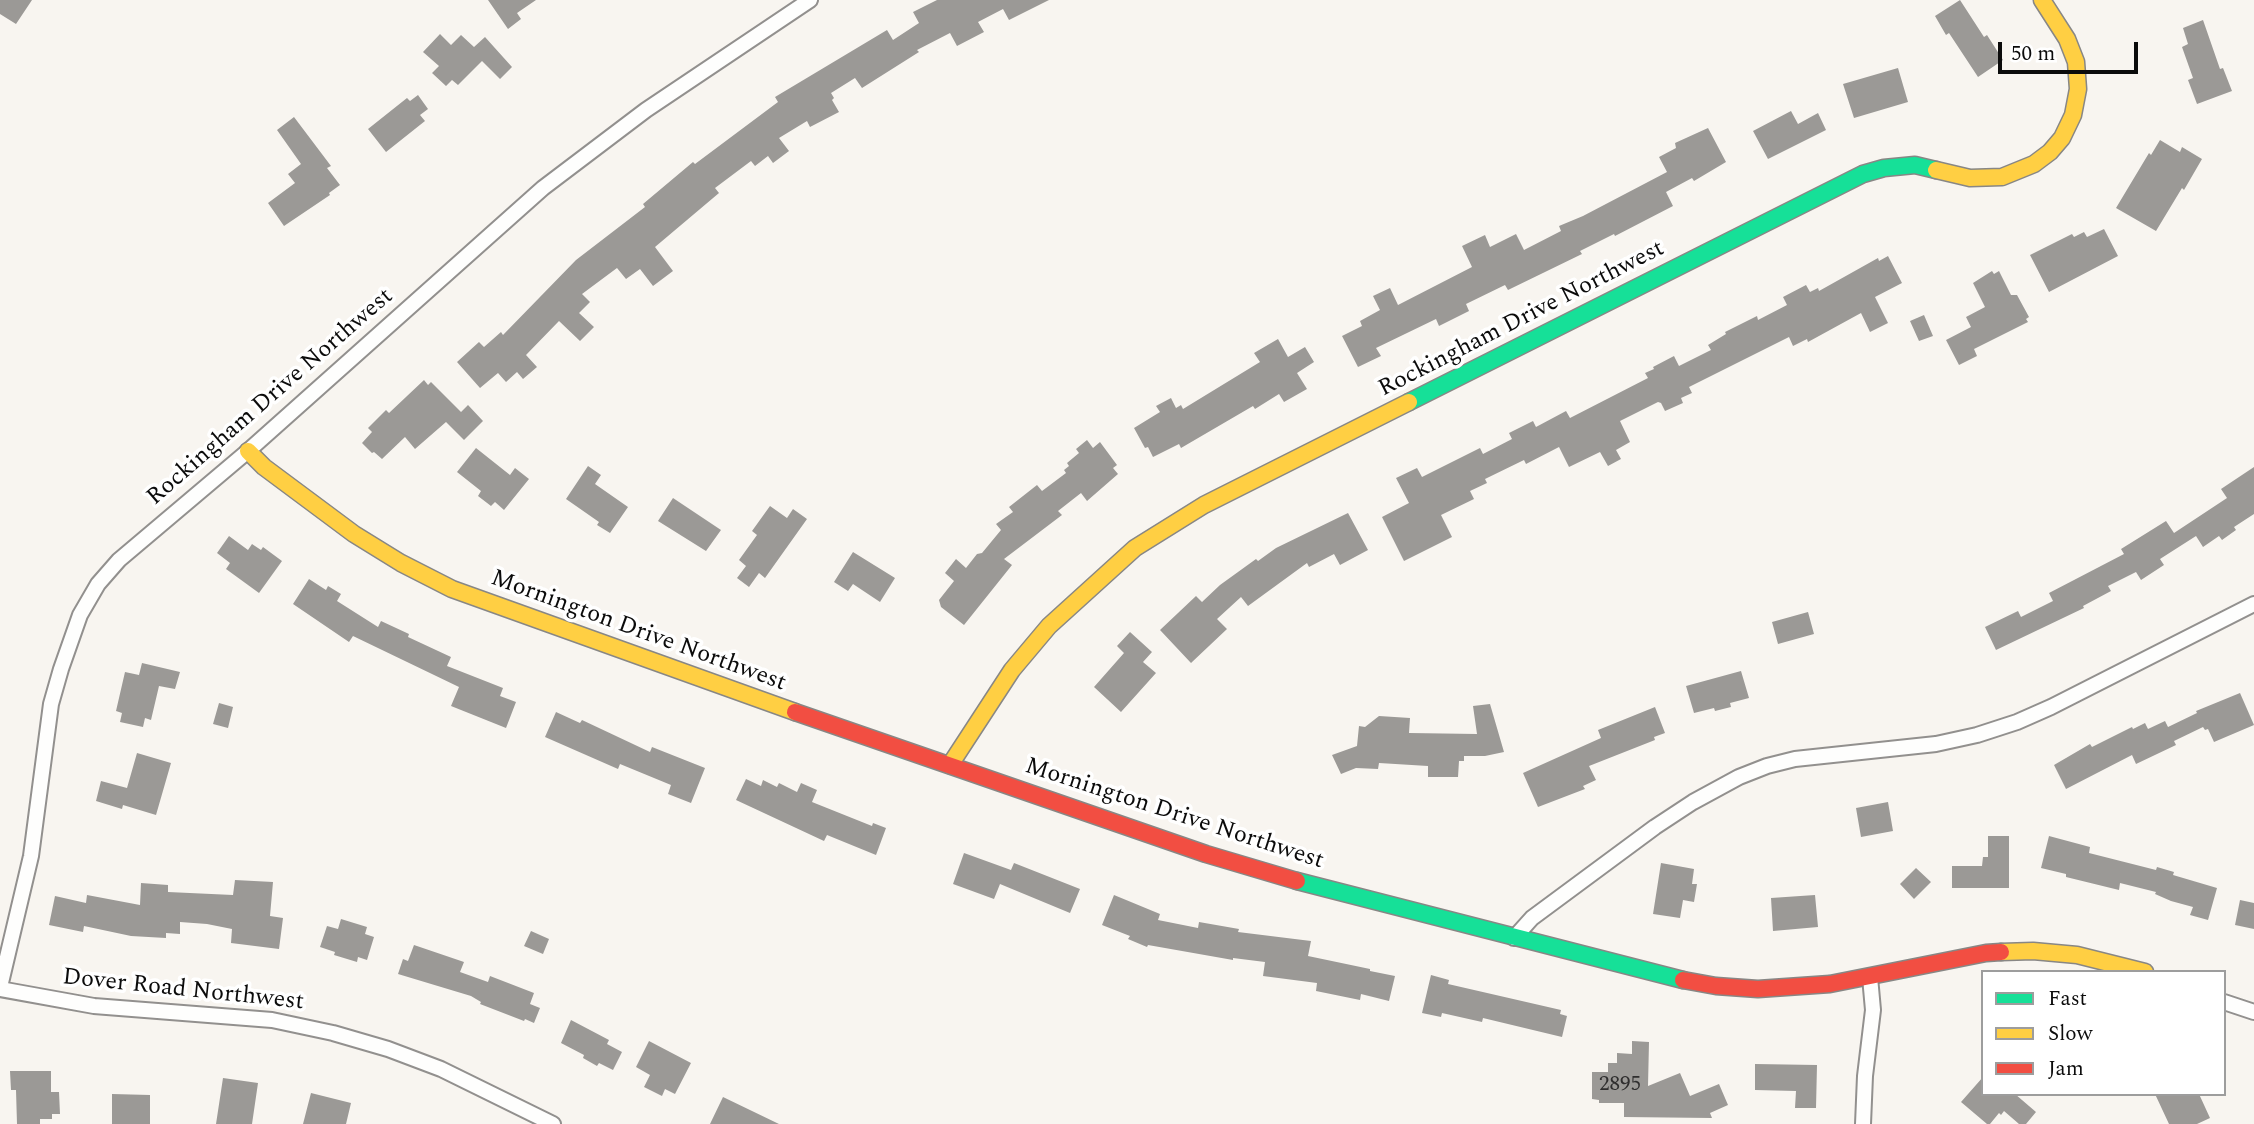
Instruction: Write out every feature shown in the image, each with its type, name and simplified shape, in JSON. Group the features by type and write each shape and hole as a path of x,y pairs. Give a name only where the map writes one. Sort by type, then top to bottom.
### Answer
{"street":[{"name":"Rockingham Drive Northwest","path":"0,988 31,856 51,704 80,615 98,584 119,560 248,451 543,188 646,110 810,0"},
{"name":"Rockingham Drive Northwest","path":"950,765 1012,670 1049,626 1135,548 1204,505 1863,174 1884,168 1915,165 1970,178 2003,177 2035,164 2062,138 2073,115 2078,89 2076,62 2067,39 2042,0"},
{"name":"Mornington Drive Northwest","path":"248,451 264,467 354,534 401,563 497,607 1206,854 1308,884 1670,978 1716,986 1794,988 1870,977 1986,953 2033,951 2077,955 2138,970"},
{"path":"1514,938 1532,918 1655,827 1739,777 1795,759 1936,744 1977,735 2051,707 2254,604"},
{"path":"1863,1124 1873,1010 1870,977"},
{"name":"Dover Road Northwest","path":"0,988 94,1006 272,1020 333,1033 442,1069 553,1124"},
{"path":"2226,1003 2254,1012"}],"building":[{"path":"0,0 32,0 16,24 0,14"},
{"path":"488,0 536,0 517,13 521,19 508,29"},
{"path":"937,0 1049,0 1009,20 1003,9 978,22 984,32 957,46 950,33 917,50 919,52 862,88 855,78 831,93 839,112 810,127 807,121 779,138 789,151 773,163 768,156 755,166 751,161 715,188 719,193 655,247 673,271 653,286 640,269 626,279 617,268 582,294 590,302 579,313 594,327 580,341 559,321 526,355 537,367 523,379 517,372 506,382 498,373 480,388 457,362 479,342 484,347 501,332 503,335 576,260 645,207 643,204 693,162 695,164 778,102 775,97 887,30 893,40 919,23 913,12"},
{"path":"1960,0 2003,60 1978,77 1935,16"},
{"path":"2203,20 2220,69 2223,68 2232,91 2197,104 2188,80 2193,78 2182,47 2188,44 2183,28"},
{"path":"440,34 451,45 461,35 474,47 485,37 512,67 500,79 482,61 458,85 452,80 446,86 432,73 439,66 423,52"},
{"path":"1898,68 1908,102 1854,118 1843,84"},
{"path":"418,95 428,109 420,115 425,121 386,152 368,129 407,98 410,101"},
{"path":"1791,111 1798,124 1818,113 1826,130 1768,159 1753,131"},
{"path":"294,117 331,166 327,168 340,185 329,193 330,195 284,226 268,203 295,183 288,174 301,164 277,130"},
{"path":"1708,128 1726,162 1694,181 1692,178 1666,192 1673,206 1508,290 1505,285 1466,304 1469,311 1439,326 1436,319 1376,348 1381,356 1358,367 1342,336 1362,326 1360,321 1380,310 1373,296 1390,288 1398,305 1472,267 1462,246 1485,235 1490,247 1516,234 1524,250 1561,231 1559,226 1667,172 1659,157 1676,148 1675,143"},
{"path":"2160,140 2180,152 2182,147 2202,159 2156,231 2116,208 2149,153 2151,155"},
{"path":"2104,229 2118,256 2049,292 2030,255 2072,234 2074,237 2084,232 2087,237"},
{"path":"1888,256 1902,283 1875,297 1888,323 1870,332 1861,313 1808,342 1807,339 1793,346 1789,337 1689,387 1692,393 1681,398 1683,403 1665,411 1658,402 1620,421 1630,442 1616,450 1621,459 1608,466 1600,452 1569,467 1559,447 1526,464 1524,460 1485,479 1487,483 1470,491 1474,499 1441,515 1452,537 1404,561 1382,517 1409,503 1396,478 1417,468 1422,477 1480,448 1483,454 1512,439 1509,433 1533,421 1536,427 1566,411 1570,418 1648,378 1645,373 1674,356 1679,366 1711,350 1708,345 1726,334 1725,332 1757,316 1758,320 1787,305 1783,297 1806,285 1810,292 1818,288 1819,291 1878,258 1879,261"},
{"path":"1992,271 1994,274 1999,271 2011,295 2017,295 2029,317 2026,319 2028,322 1974,349 1977,356 1959,365 1946,340 1971,327 1966,317 1985,307 1973,283"},
{"path":"1924,315 1933,336 1919,341 1910,321"},
{"path":"1278,339 1288,357 1305,347 1314,362 1297,373 1307,389 1284,402 1279,394 1255,409 1253,406 1181,448 1179,444 1153,457 1148,447 1145,448 1134,428 1160,412 1156,406 1171,398 1176,408 1181,405 1183,409 1260,362 1254,353"},
{"path":"424,380 428,385 431,382 461,412 468,405 483,421 464,440 446,422 415,449 405,437 382,459 372,453 362,443 372,432 368,428 386,410 389,413"},
{"path":"1087,440 1093,448 1100,442 1117,465 1113,468 1118,474 1087,501 1081,493 1058,511 1062,515 1004,559 1012,565 964,625 941,607 939,600 954,581 945,573 956,559 966,568 1001,530 996,524 1013,512 1009,507 1037,485 1042,491 1066,473 1064,470 1069,466 1067,463 1079,453 1076,449"},
{"path":"476,448 510,475 515,468 529,479 504,510 495,502 491,506 478,496 481,491 457,472"},
{"path":"588,466 601,475 595,484 628,507 610,533 566,499"},
{"path":"2254,467 2254,514 2234,527 2236,530 2222,540 2219,536 2203,547 2196,536 2160,559 2164,565 2141,580 2136,572 2108,586 2111,591 2083,606 2084,608 1996,650 1985,627 2018,611 2021,617 2053,601 2049,593 2124,554 2121,549 2166,521 2174,533 2227,498 2221,489"},
{"path":"673,498 721,530 706,551 658,521"},
{"path":"770,506 787,518 793,509 807,519 765,578 759,573 749,587 737,578 746,566 739,560 757,535 752,531"},
{"path":"1348,513 1368,550 1340,565 1334,554 1309,567 1307,563 1248,606 1241,597 1217,619 1227,629 1191,663 1160,630 1196,596 1202,602 1256,559 1258,561 1276,548"},
{"path":"229,536 248,550 252,544 261,550 263,547 282,561 259,593 226,569 230,563 217,553"},
{"path":"853,552 895,578 880,602 853,584 848,591 834,582"},
{"path":"309,579 326,590 328,586 341,594 337,601 378,627 381,621 451,657 447,666 503,688 500,696 516,702 506,728 451,706 459,687 353,636 349,642 293,604"},
{"path":"1808,612 1814,634 1778,644 1772,622"},
{"path":"1130,632 1152,652 1143,662 1156,673 1121,712 1094,687 1124,653 1117,646"},
{"path":"142,663 180,672 175,689 159,686 151,720 145,718 143,727 120,722 122,713 116,711 125,672 139,675"},
{"path":"1741,671 1749,698 1730,703 1731,707 1694,713 1686,686"},
{"path":"2240,693 2254,725 2214,742 2208,729 2203,727 2174,741 2176,745 2136,764 2132,755 2066,789 2054,765 2090,744 2092,747 2132,727 2133,729 2145,723 2148,729 2165,721 2168,727 2197,713 2196,711"},
{"path":"219,703 233,707 228,728 213,724"},
{"path":"1490,704 1504,752 1464,756 1464,761 1459,761 1458,777 1428,777 1428,766 1379,763 1378,769 1356,768 1341,774 1332,755 1357,746 1359,726 1365,727 1379,716 1410,718 1409,733 1477,734 1473,706"},
{"path":"1655,707 1665,733 1654,737 1655,740 1589,766 1596,780 1583,786 1585,789 1538,807 1523,773 1601,738 1598,730"},
{"path":"556,712 580,723 582,720 650,752 652,747 705,768 691,803 668,794 671,785 620,764 618,769 545,737"},
{"path":"137,753 171,763 156,815 123,805 122,809 96,801 101,781 127,788"},
{"path":"746,779 761,786 763,780 777,787 779,783 797,792 801,783 817,790 812,802 872,826 873,823 886,828 876,855 827,835 824,841 736,800"},
{"path":"1888,802 1893,831 1861,837 1856,808"},
{"path":"1988,836 2009,836 2009,888 1952,888 1952,866 1982,866 1983,857 1988,857"},
{"path":"2049,836 2090,847 2089,853 2156,870 2157,867 2174,872 2173,875 2217,888 2208,920 2190,915 2193,907 2171,901 2155,894 2156,892 2120,883 2119,890 2041,868"},
{"path":"964,853 1011,870 1014,863 1080,889 1070,913 1000,884 994,899 953,884"},
{"path":"1661,863 1694,869 1692,884 1697,884 1694,902 1683,900 1680,918 1653,914"},
{"path":"1916,868 1931,882 1914,899 1900,884"},
{"path":"235,880 273,882 270,916 283,918 279,949 231,943 232,929 207,924 180,922 180,934 166,933 166,938 131,936 84,926 83,932 49,925 55,896 86,903 87,895 140,905 141,883 168,885 168,892 233,895"},
{"path":"1114,895 1160,914 1158,920 1198,928 1199,922 1239,929 1238,932 1311,941 1308,956 1395,976 1389,1001 1361,994 1360,1000 1316,991 1317,983 1263,976 1265,962 1233,960 1148,945 1147,947 1128,939 1130,936 1102,925"},
{"path":"1815,895 1818,927 1773,931 1771,898"},
{"path":"2240,900 2254,903 2254,929 2235,925"},
{"path":"341,919 367,927 365,934 374,937 367,960 358,957 357,962 334,955 335,952 320,947 327,926 338,929"},
{"path":"531,931 549,939 543,954 524,946"},
{"path":"414,945 464,962 460,972 488,982 490,976 534,993 530,1004 540,1008 534,1023 480,1004 481,1002 471,996 398,974 403,959 408,961"},
{"path":"1431,975 1449,980 1448,984 1561,1010 1560,1014 1567,1016 1562,1037 1483,1018 1482,1022 1442,1013 1441,1017 1422,1013"},
{"path":"571,1020 609,1040 607,1044 622,1052 613,1070 599,1063 597,1066 583,1058 584,1055 561,1043"},
{"path":"649,1041 691,1063 675,1094 665,1089 662,1096 644,1087 650,1075 636,1067"},
{"path":"1632,1041 1649,1042 1648,1086 1680,1073 1690,1096 1719,1084 1728,1105 1710,1113 1712,1118 1624,1117 1624,1103 1599,1103 1599,1100 1592,1099 1592,1072 1608,1072 1608,1063 1617,1063 1617,1053 1632,1054"},
{"path":"1755,1064 1817,1065 1816,1108 1795,1108 1796,1091 1755,1090"},
{"path":"10,1071 51,1071 51,1092 59,1092 60,1114 52,1114 52,1119 40,1119 40,1124 17,1124 16,1090 11,1090"},
{"path":"223,1078 258,1083 252,1124 216,1124"},
{"path":"1981,1079 1981,1096 2017,1096 2036,1112 2026,1124 2019,1124 2004,1111 1987,1124 1961,1102"},
{"path":"311,1093 351,1103 346,1124 303,1124"},
{"path":"112,1094 150,1095 150,1124 112,1124"},
{"path":"2156,1096 2200,1096 2210,1118 2197,1124 2169,1124"},
{"path":"723,1097 779,1124 710,1124"}],"traffic: fast":[{"path":"1409,402 1863,174 1884,168 1915,165 1936,170"},
{"path":"1297,881 1683,980"}],"traffic: slow":[{"path":"1936,170 1970,178 2002,177 2034,164 2062,138 2073,115 2078,89 2076,62 2067,39 2042,0"},
{"path":"950,765 1012,670 1049,626 1135,548 1204,505 1409,402"},
{"path":"248,451 264,467 354,534 401,563 452,589 795,712"},
{"path":"2001,952 2033,951 2077,955 2137,970"}],"traffic: jam":[{"path":"795,712 1206,854 1297,881"},
{"path":"1683,980 1758,989 1830,984 2001,952"}]}
